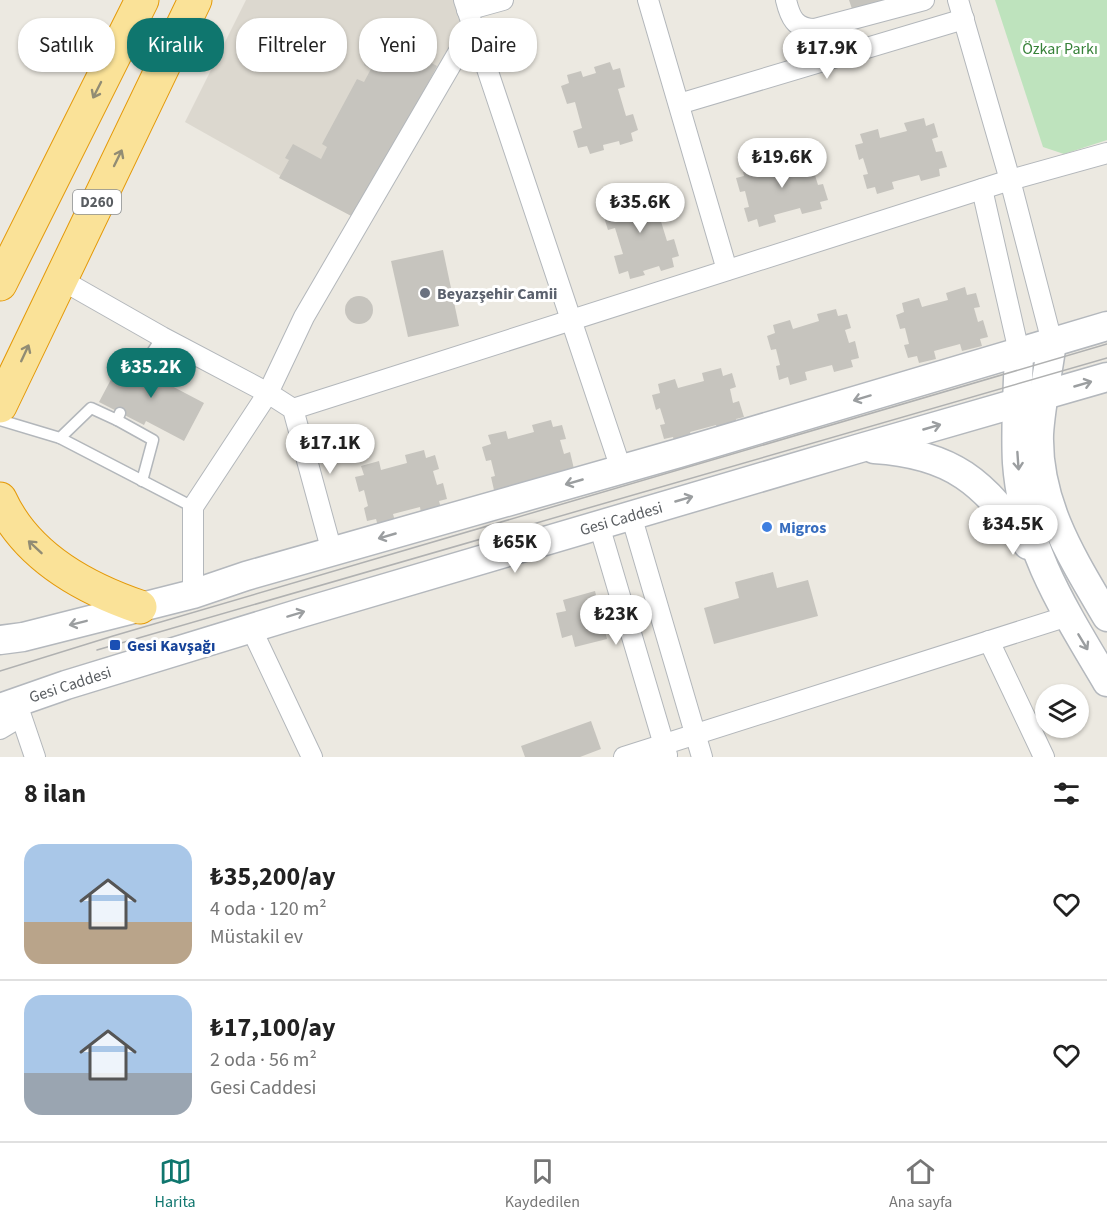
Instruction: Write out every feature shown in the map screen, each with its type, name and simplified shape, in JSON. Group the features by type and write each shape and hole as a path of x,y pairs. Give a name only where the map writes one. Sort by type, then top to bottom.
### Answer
{"highway":[{"name":"D260","path":"0,284 142,0"},
{"name":"D260","path":"0,406 195,0"},
{"path":"0,499 23,535 54,564 94,589 140,607"}],"main road":[{"path":"0,640 23,637 193,594 246,576 621,469 1107,326"},
{"path":"1046,576 1033,540 1021,495 1016,433 1052,342"},
{"path":"1019,352 1039,434 1047,500 1062,539 1107,617"},
{"name":"Gesi Caddesi","path":"12,709 251,628 1107,377"},
{"path":"856,449 914,454 943,462 983,490 1026,543 1107,682"}],"street":[{"path":"193,594 193,507 268,393 304,317 468,12 503,0"},
{"path":"648,0 727,270"},
{"path":"786,0 793,20 797,25 809,30 924,0"},
{"path":"958,0 1010,180 1052,342"},
{"path":"468,12 621,469"},
{"path":"679,104 964,19"},
{"path":"293,409 1010,180 1107,153"},
{"path":"982,189 1019,352"},
{"path":"60,279 293,409 332,552"},
{"path":"631,515 702,757"},
{"path":"599,525 666,751"},
{"path":"624,757 666,751 696,734 1068,616"},
{"path":"251,628 312,757"},
{"path":"989,641 1044,757"},
{"path":"0,729 12,709"},
{"path":"12,709 35,757"}],"lane":[{"path":"144,365 162,336"},
{"path":"60,438 91,408 119,417 153,440 142,481"},
{"path":"0,420 60,438 193,507"}],"shaded area":[{"path":"246,0 454,0 460,18 449,18 449,67 357,219 185,122 210,72 224,72 224,44 236,20 236,72 347,72 347,18 237,18"}],"green space":[{"name":"Özkar Parkı","path":"995,0 1107,0 1107,140 1064,154 1043,147"}],"building":[{"path":"849,0 891,0 852,9"},
{"path":"610,62 613,70 620,68 625,87 618,89 626,116 633,114 638,130 631,133 633,141 620,145 619,141 603,145 604,150 590,154 587,146 578,148 573,131 582,128 575,102 567,104 561,86 569,83 567,75 581,71 583,77 596,73 594,67"},
{"path":"369,72 434,72 357,219 279,178 289,160 285,158 293,144 321,159 327,147 322,144 357,79 364,82"},
{"path":"924,118 926,126 934,123 938,137 932,139 936,152 942,151 947,167 939,169 940,176 921,181 919,175 892,182 894,189 877,194 875,187 867,189 863,175 868,174 863,158 859,160 855,145 863,143 860,134 878,129 880,138 907,131 904,123"},
{"path":"805,151 807,158 816,156 820,170 814,172 818,185 823,184 828,200 820,202 822,209 802,214 800,208 774,215 776,222 759,227 757,219 748,222 744,208 749,207 745,191 740,192 736,178 744,176 742,167 759,162 762,171 788,164 786,156"},
{"path":"651,187 654,196 660,194 666,213 659,215 667,241 674,239 679,256 672,258 674,267 661,271 659,266 643,271 645,275 630,279 628,271 619,274 614,256 623,254 615,228 608,230 602,211 610,209 607,200 622,196 623,202 637,198 635,192"},
{"name":"Beyazşehir Camii","path":"443,250 459,326 408,337 391,261"},
{"path":"965,287 967,295 976,293 980,307 974,308 978,322 983,320 988,337 980,339 982,346 962,351 960,344 934,351 936,359 919,363 917,356 908,358 904,345 909,344 905,328 900,329 896,315 904,312 902,303 919,298 922,307 948,300 946,293"},
{"path":"359,296 369,300 373,310 369,320 359,324 349,320 345,310 349,300"},
{"path":"836,309 838,316 847,314 851,328 845,330 849,343 855,341 859,358 851,360 853,367 834,372 832,365 805,372 807,380 790,385 788,377 779,380 776,366 780,365 776,349 771,350 767,336 775,333 773,325 790,320 793,329 819,321 817,314"},
{"path":"124,355 169,379 166,383 204,403 184,441 146,421 144,425 99,402"},
{"path":"721,368 723,376 732,373 736,387 730,389 733,403 739,401 744,417 736,419 737,426 718,432 716,425 690,432 692,439 675,444 673,437 664,439 660,425 665,424 660,408 656,410 652,395 660,393 658,384 675,379 678,388 704,381 702,373"},
{"path":"551,420 553,427 562,425 566,439 560,440 564,454 570,452 574,469 505,495 503,488 494,490 491,477 495,476 491,460 486,461 482,447 491,444 488,435 506,431 508,439 534,432 532,425"},
{"path":"424,450 426,458 435,455 439,469 433,471 437,485 443,483 447,499 439,501 441,508 421,513 420,507 393,514 395,521 378,526 376,519 367,521 364,508 368,506 364,490 359,492 355,477 364,475 361,466 379,461 381,470 407,463 405,455"},
{"path":"773,572 777,588 808,580 818,616 714,644 704,608 739,598 735,582"},
{"path":"595,591 607,639 575,647 572,635 562,638 556,613 566,611 563,600"},
{"path":"591,721 601,749 580,757 525,757 521,746"}],"tram line":[{"path":"0,671 1107,344"},
{"path":"97,650 1107,358"}],"place":[{"name":"Beyazşehir Camii","path":"425,293"},
{"name":"Migros","path":"767,527"},
{"name":"Gesi Kavşağı","path":"115,645"}]}
